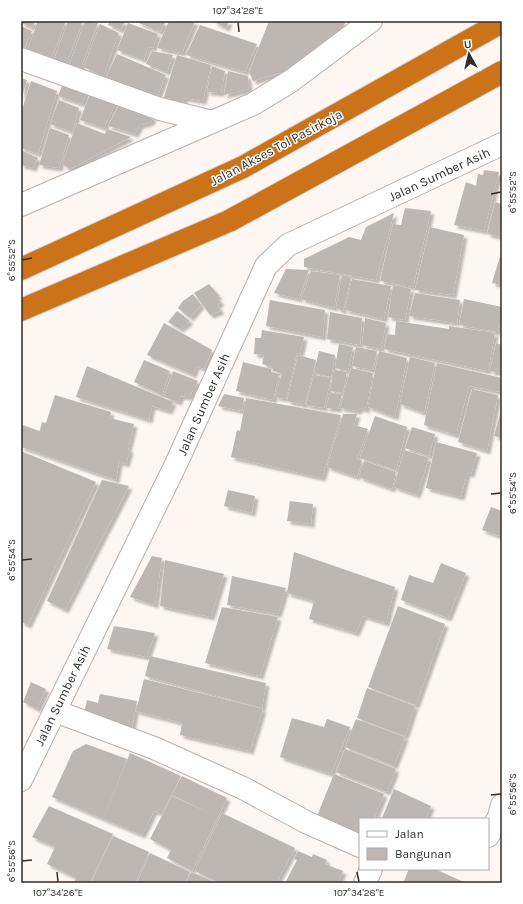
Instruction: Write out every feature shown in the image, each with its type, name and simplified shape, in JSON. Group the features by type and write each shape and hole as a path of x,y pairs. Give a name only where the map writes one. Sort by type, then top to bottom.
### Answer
{"highway":[{"name":"Jalan Akses Tol Pasirkoja","path":"21,269 243,167 502,22"},
{"path":"21,310 228,221 502,72"}],"street":[{"path":"21,205 253,104 291,82 371,21"},
{"path":"21,59 160,109 212,122"},
{"name":"Jalan Sumber Asih","path":"21,780 176,464 266,266 288,245 502,144"},
{"path":"55,711 154,748 243,788 306,822 359,846"},
{"path":"489,834 499,817 502,805"},
{"path":"365,883 371,870"}],"building":[{"path":"21,21 35,21 33,28 21,23"},
{"path":"38,21 66,21 51,59 27,51"},
{"path":"68,21 83,21 66,65 54,60"},
{"path":"85,21 98,23 80,70 69,66"},
{"path":"110,21 125,21 121,30 108,25"},
{"path":"161,21 165,23 160,32 137,22"},
{"path":"169,21 195,21 182,53 157,48"},
{"path":"212,21 229,21 226,28"},
{"path":"269,21 339,21 345,23 340,35 290,70 253,81 249,72"},
{"path":"128,23 158,34 153,48 148,47 144,60 117,50"},
{"path":"100,24 119,33 103,77 84,67"},
{"path":"200,25 257,44 245,72 186,55"},
{"path":"21,26 32,31 23,51 21,50"},
{"path":"152,51 173,55 167,72 146,64"},
{"path":"117,54 166,75 158,95 105,79"},
{"path":"177,55 211,65 203,101 184,98 183,105 163,100"},
{"path":"212,66 225,71 221,93 207,92"},
{"path":"228,71 248,76 249,89 224,95"},
{"path":"21,78 27,80 21,100"},
{"path":"65,79 88,88 82,104 58,96"},
{"path":"31,81 57,91 38,154 21,148 21,113"},
{"path":"91,91 116,102 104,128 80,120"},
{"path":"59,100 79,108 72,132 50,124"},
{"path":"120,103 153,117 151,122 140,125 135,134 108,126"},
{"path":"77,123 105,134 107,129 131,137 70,169 62,164"},
{"path":"50,128 69,135 59,168 39,165"},
{"path":"21,150 38,158 33,168 21,165"},
{"path":"484,170 499,172 484,231 454,225 466,182 476,186 478,174 483,175"},
{"path":"495,202 502,204 502,237 487,234"},
{"path":"405,208 431,211 413,287 380,281 393,224 401,225"},
{"path":"394,213 376,280 304,267 304,259 349,237 361,240 366,227"},
{"path":"430,227 464,235 453,295 415,290"},
{"path":"502,250 502,285 492,283"},
{"path":"286,269 309,270 299,299 274,293"},
{"path":"311,271 340,275 334,308 301,299"},
{"path":"342,275 351,277 343,311 336,308"},
{"path":"352,279 391,286 384,319 345,310"},
{"path":"209,284 219,296 216,297 221,302 217,305 221,311 210,315 194,293"},
{"path":"393,285 411,289 405,320 388,317"},
{"path":"415,293 460,300 457,323 409,316"},
{"path":"193,294 201,305 190,318 178,308 183,301"},
{"path":"464,299 502,307 502,317 498,332 459,325"},
{"path":"270,300 325,310 323,337 266,326"},
{"path":"177,311 190,321 180,329 168,322"},
{"path":"330,312 362,318 360,345 327,339"},
{"path":"365,318 386,323 381,349 362,345"},
{"path":"396,321 449,329 449,326 495,333 488,371 384,349 387,334 395,335"},
{"path":"164,323 212,350 204,369 196,366 193,375 147,355"},
{"path":"262,330 304,337 300,354 297,353 286,399 275,397 282,373 273,371 273,367 262,364 264,355 254,354 255,338 261,338"},
{"path":"496,343 502,345 502,374 490,371"},
{"path":"339,344 353,347 348,371 335,368"},
{"path":"356,347 377,351 373,370 352,366"},
{"path":"319,351 335,355 331,377 314,373"},
{"path":"379,351 407,358 395,417 368,407"},
{"path":"298,355 316,360 305,405 287,401"},
{"path":"410,357 435,363 424,413 400,404"},
{"path":"144,360 170,371 162,395 134,382"},
{"path":"243,362 271,369 271,372 279,374 273,400 236,391"},
{"path":"437,363 502,378 501,392 469,386 456,435 424,425"},
{"path":"87,366 173,402 169,411 152,406 149,420 76,397"},
{"path":"351,368 373,373 366,410 360,408 358,411 340,408"},
{"path":"334,370 347,372 343,393 330,391"},
{"path":"173,371 198,381 189,397 181,396 178,402 164,397"},
{"path":"314,375 331,378 324,408 306,405"},
{"path":"472,389 498,395 487,451 458,442"},
{"path":"330,393 342,394 338,409 326,408"},
{"path":"224,394 244,398 242,411 218,406"},
{"path":"55,395 111,412 109,418 134,424 126,464 119,462 116,480 21,447 21,429 23,425 39,431 42,422 46,423"},
{"path":"246,398 341,415 322,478 231,457 237,430 240,431"},
{"path":"502,407 502,438 494,436"},
{"path":"343,414 357,414 354,425 368,429 357,459 362,461 357,477 327,467"},
{"path":"375,416 407,427 396,470 360,458"},
{"path":"412,427 435,434 429,456 405,448"},
{"path":"436,442 477,453 471,474 467,473 461,497 426,488"},
{"path":"404,450 429,458 417,495 394,487"},
{"path":"21,451 96,482 28,625 21,622"},
{"path":"364,461 396,472 392,489 359,477"},
{"path":"102,480 129,486 65,610 47,601"},
{"path":"228,490 255,496 252,513 224,506"},
{"path":"290,501 313,504 311,524 287,521"},
{"path":"491,507 502,511 502,528 499,536 482,530"},
{"path":"294,552 395,587 386,623 363,616 356,633 309,619 314,601 287,593"},
{"path":"152,556 162,558 155,605 130,597"},
{"path":"165,560 224,574 211,617 160,606"},
{"path":"441,563 466,573 448,618 401,600 409,575 433,583"},
{"path":"232,576 286,588 278,614 227,605"},
{"path":"398,606 445,624 416,705 368,687"},
{"path":"222,607 278,617 260,676 205,663"},
{"path":"114,626 155,633 147,657 107,649"},
{"path":"150,656 266,683 262,708 145,676"},
{"path":"144,679 263,709 250,751 180,735 182,723 136,711"},
{"path":"31,682 46,689 37,709 23,702"},
{"path":"367,688 415,706 405,736 357,718"},
{"path":"100,694 137,701 132,728 83,717 87,700 98,703"},
{"path":"292,718 324,727 327,719 350,727 331,774 280,757"},
{"path":"356,719 405,737 394,766 345,747"},
{"path":"86,744 127,759 103,819 52,797 73,751"},
{"path":"345,749 396,769 387,792 336,772"},
{"path":"130,753 181,776 162,814 154,811 142,835 103,819"},
{"path":"334,774 384,794 374,818 359,818 359,833 317,816"},
{"path":"182,776 227,798 192,871 167,858 171,850 150,839 172,796 213,815 172,795"},
{"path":"394,789 431,806 426,818 382,818"},
{"path":"49,806 113,834 90,883 74,883 76,878 47,864 55,847 32,837"},
{"path":"222,813 295,848 276,883 220,883 195,871"},
{"path":"113,836 149,852 135,883 91,883"},
{"path":"298,851 312,857 313,854 327,860 325,864 343,871 338,883 285,883 297,860 294,859"},
{"path":"150,853 190,872 185,883 137,883"},
{"path":"409,870 437,870 466,883 403,883"},
{"path":"191,872 217,883 186,883"}]}
